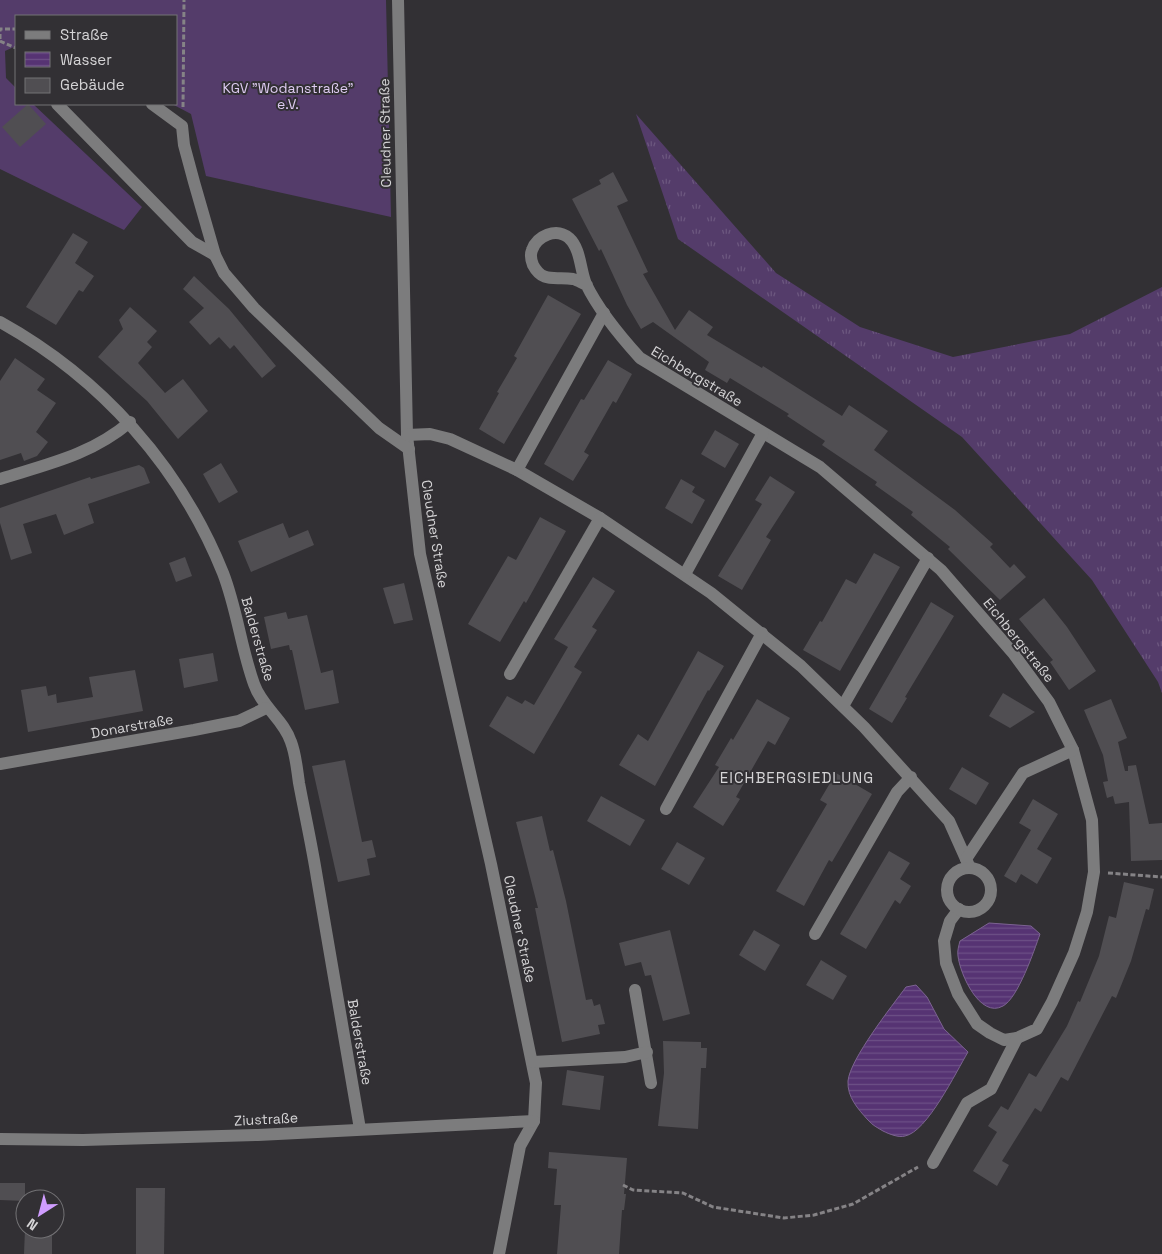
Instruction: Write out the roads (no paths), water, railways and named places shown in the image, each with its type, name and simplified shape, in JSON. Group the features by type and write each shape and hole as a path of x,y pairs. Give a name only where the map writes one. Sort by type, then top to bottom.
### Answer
{"street":[{"name":"Cleudner Straße","path":"398,0 407,435 420,554 489,855 536,1083 534,1122 520,1146 499,1254"},
{"path":"58,105 192,242 215,255"},
{"path":"153,105 182,126 184,145 215,255 224,273 254,308 378,428 409,449"},
{"name":"Eichbergstraße","path":"587,285 573,279 551,279 537,272 532,262 531,254 535,242 545,235 557,233 569,239 574,245 587,285 619,336 640,358 820,467 928,558 941,570 1013,653 1049,702 1073,750 1092,820 1094,872 1087,912 1077,945 1060,986 1036,1029 1017,1038"},
{"path":"516,470 604,313"},
{"name":"Balderstraße","path":"0,322 67,366 99,392 130,422 168,474 210,543 224,575 238,619 254,687 266,708 283,726 291,742 309,830 360,1129"},
{"path":"0,478 82,453 112,437 130,422"},
{"path":"685,574 763,433"},
{"path":"407,435 430,434 450,439 516,470 600,518 685,574 801,666 843,706 911,777 949,821 968,863 987,876 991,885 991,895 986,904 979,910 969,912 959,909 952,903 948,894 948,884 952,875 968,863 1023,772 1073,750"},
{"path":"510,674 600,518"},
{"path":"843,706 928,558"},
{"path":"666,809 762,634"},
{"name":"Donarstraße","path":"0,764 239,721 266,708"},
{"path":"814,934 897,792 911,777"},
{"path":"959,909 950,921 944,941 946,963 958,994 978,1024 990,1034 1004,1040 1017,1038"},
{"path":"635,990 651,1083"},
{"path":"933,1163 967,1103 991,1089 1017,1038"},
{"path":"532,1062 625,1057 647,1052"},
{"name":"Ziustraße","path":"0,1139 93,1140 534,1122"}],"water":[{"path":"989,923 1031,926 1040,934 1025,973 1014,994 1003,1006 995,1008 979,1001 973,993 963,973 958,954 960,941"},
{"path":"916,985 927,997 944,1029 968,1052 931,1113 914,1132 900,1136 883,1131 870,1122 851,1097 848,1081 850,1071 856,1060 882,1019 906,987"}],"district":[{"name":"EICHBERGSIEDLUNG","path":"797,778"}],"park label":[{"name":"KGV \"Wodanstraße\" e.V.","path":"288,96"}]}
